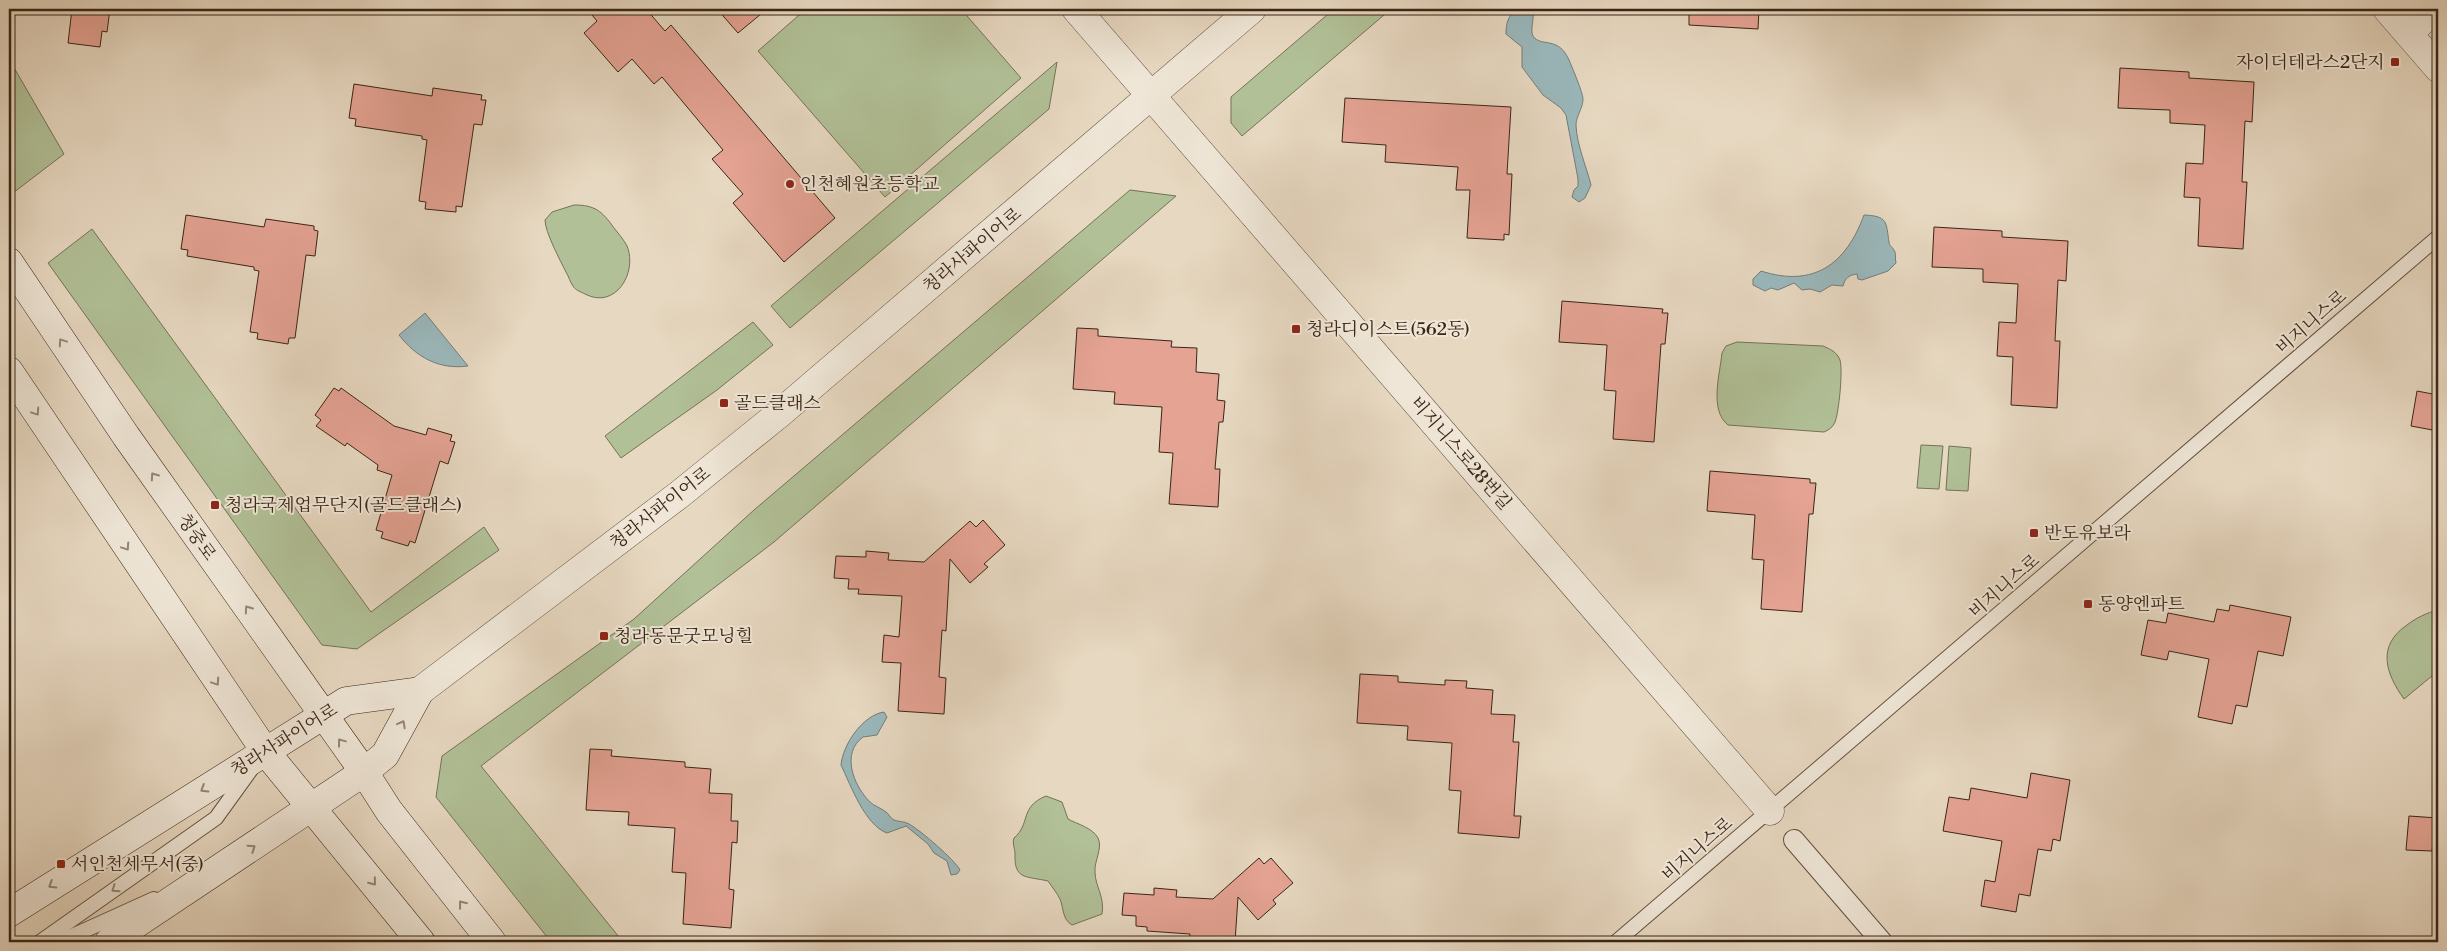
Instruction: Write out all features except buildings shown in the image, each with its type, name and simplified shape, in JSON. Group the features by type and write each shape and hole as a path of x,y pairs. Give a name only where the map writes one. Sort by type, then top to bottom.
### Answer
{"main road":[{"name":"비지니스로28번길","path":"1076,9 1770,811"},
{"name":"청라사파이어로","path":"9,913 264,751 346,702 420,691 672,500 779,414 1252,9"},
{"path":"2387,9 2438,68"},
{"path":"2408,33 2436,9"},
{"name":"청중로","path":"9,262 126,436 364,772 389,811 492,942"},
{"path":"9,371 264,751 343,844 422,942"},
{"path":"109,942 364,772 385,755 420,691"}],"street":[{"path":"1794,840 1882,942"}],"lane":[{"name":"비지니스로","path":"1616,942 2438,237"},
{"path":"40,942 216,818 264,751"},
{"path":"60,942 221,868"}],"green space":[{"path":"806,9 961,9 1021,78 885,197 758,51"},
{"path":"1334,9 1391,9 1242,136 1231,123 1231,97"},
{"path":"9,59 64,154 9,196"},
{"path":"1057,62 1049,109 790,328 771,306"},
{"path":"1130,190 1176,196 774,542 481,766 623,942 551,942 436,797 442,756 634,619 754,510"},
{"path":"574,205 587,206 602,213 627,246 630,256 626,277 614,293 606,297 596,298 578,291 574,287 547,232 545,220 552,212"},
{"path":"92,229 371,612 484,527 499,550 357,649 322,645 48,263"},
{"path":"753,322 773,345 717,390 621,458 605,436"},
{"path":"1737,342 1823,346 1835,353 1840,360 1841,381 1836,417 1832,427 1824,432 1728,425 1722,418 1719,410 1717,401 1718,381 1722,353 1726,346"},
{"path":"1921,445 1943,446 1939,489 1917,488"},
{"path":"1949,446 1971,448 1968,491 1946,490"},
{"path":"2438,610 2438,671 2404,699 2389,670 2387,660 2391,642 2397,633 2410,622"},
{"path":"1046,796 1062,802 1068,819 1092,832 1096,835 1099,842 1095,872 1103,908 1102,914 1072,925 1066,920 1060,899 1048,881 1019,873 1015,862 1014,838 1022,827 1028,810 1038,800"}],"water":[{"path":"1517,9 1528,9 1533,13 1532,34 1536,39 1560,47 1565,52 1581,91 1583,102 1576,125 1580,148 1591,185 1585,198 1579,202 1572,197 1574,190 1578,186 1578,179 1566,115 1561,108 1543,95 1522,67 1522,47 1506,34 1508,20"},
{"path":"1864,215 1878,217 1886,225 1889,243 1895,252 1896,263 1888,271 1862,280 1858,279 1857,274 1852,275 1846,279 1843,286 1832,285 1820,292 1810,289 1802,290 1794,283 1778,290 1771,288 1765,291 1753,285 1753,279 1761,271 1797,276 1812,274 1826,268 1848,247"},
{"path":"425,313 468,366 447,366 429,360 413,350 399,335"},
{"path":"884,712 887,717 877,735 863,737 856,744 852,752 852,769 859,787 872,803 886,812 891,818 914,827 945,853 960,870 957,874 951,875 947,861 934,853 928,844 906,826 887,833 879,829 865,814 854,794 841,765 846,748 855,732 862,725 876,714"}],"place":[{"name":"자이더테라스2단지","path":"2395,62"},
{"name":"인천혜원초등학교","path":"790,184"},
{"name":"청라디이스트(562동)","path":"1296,329"},
{"name":"골드클래스","path":"724,403"},
{"name":"청라국제업무단지(골드클래스)","path":"215,505"},
{"name":"반도유보라","path":"2034,533"},
{"name":"동양엔파트","path":"2088,604"},
{"name":"청라동문굿모닝힐","path":"604,636"},
{"name":"서인천세무서(중)","path":"61,864"}]}
